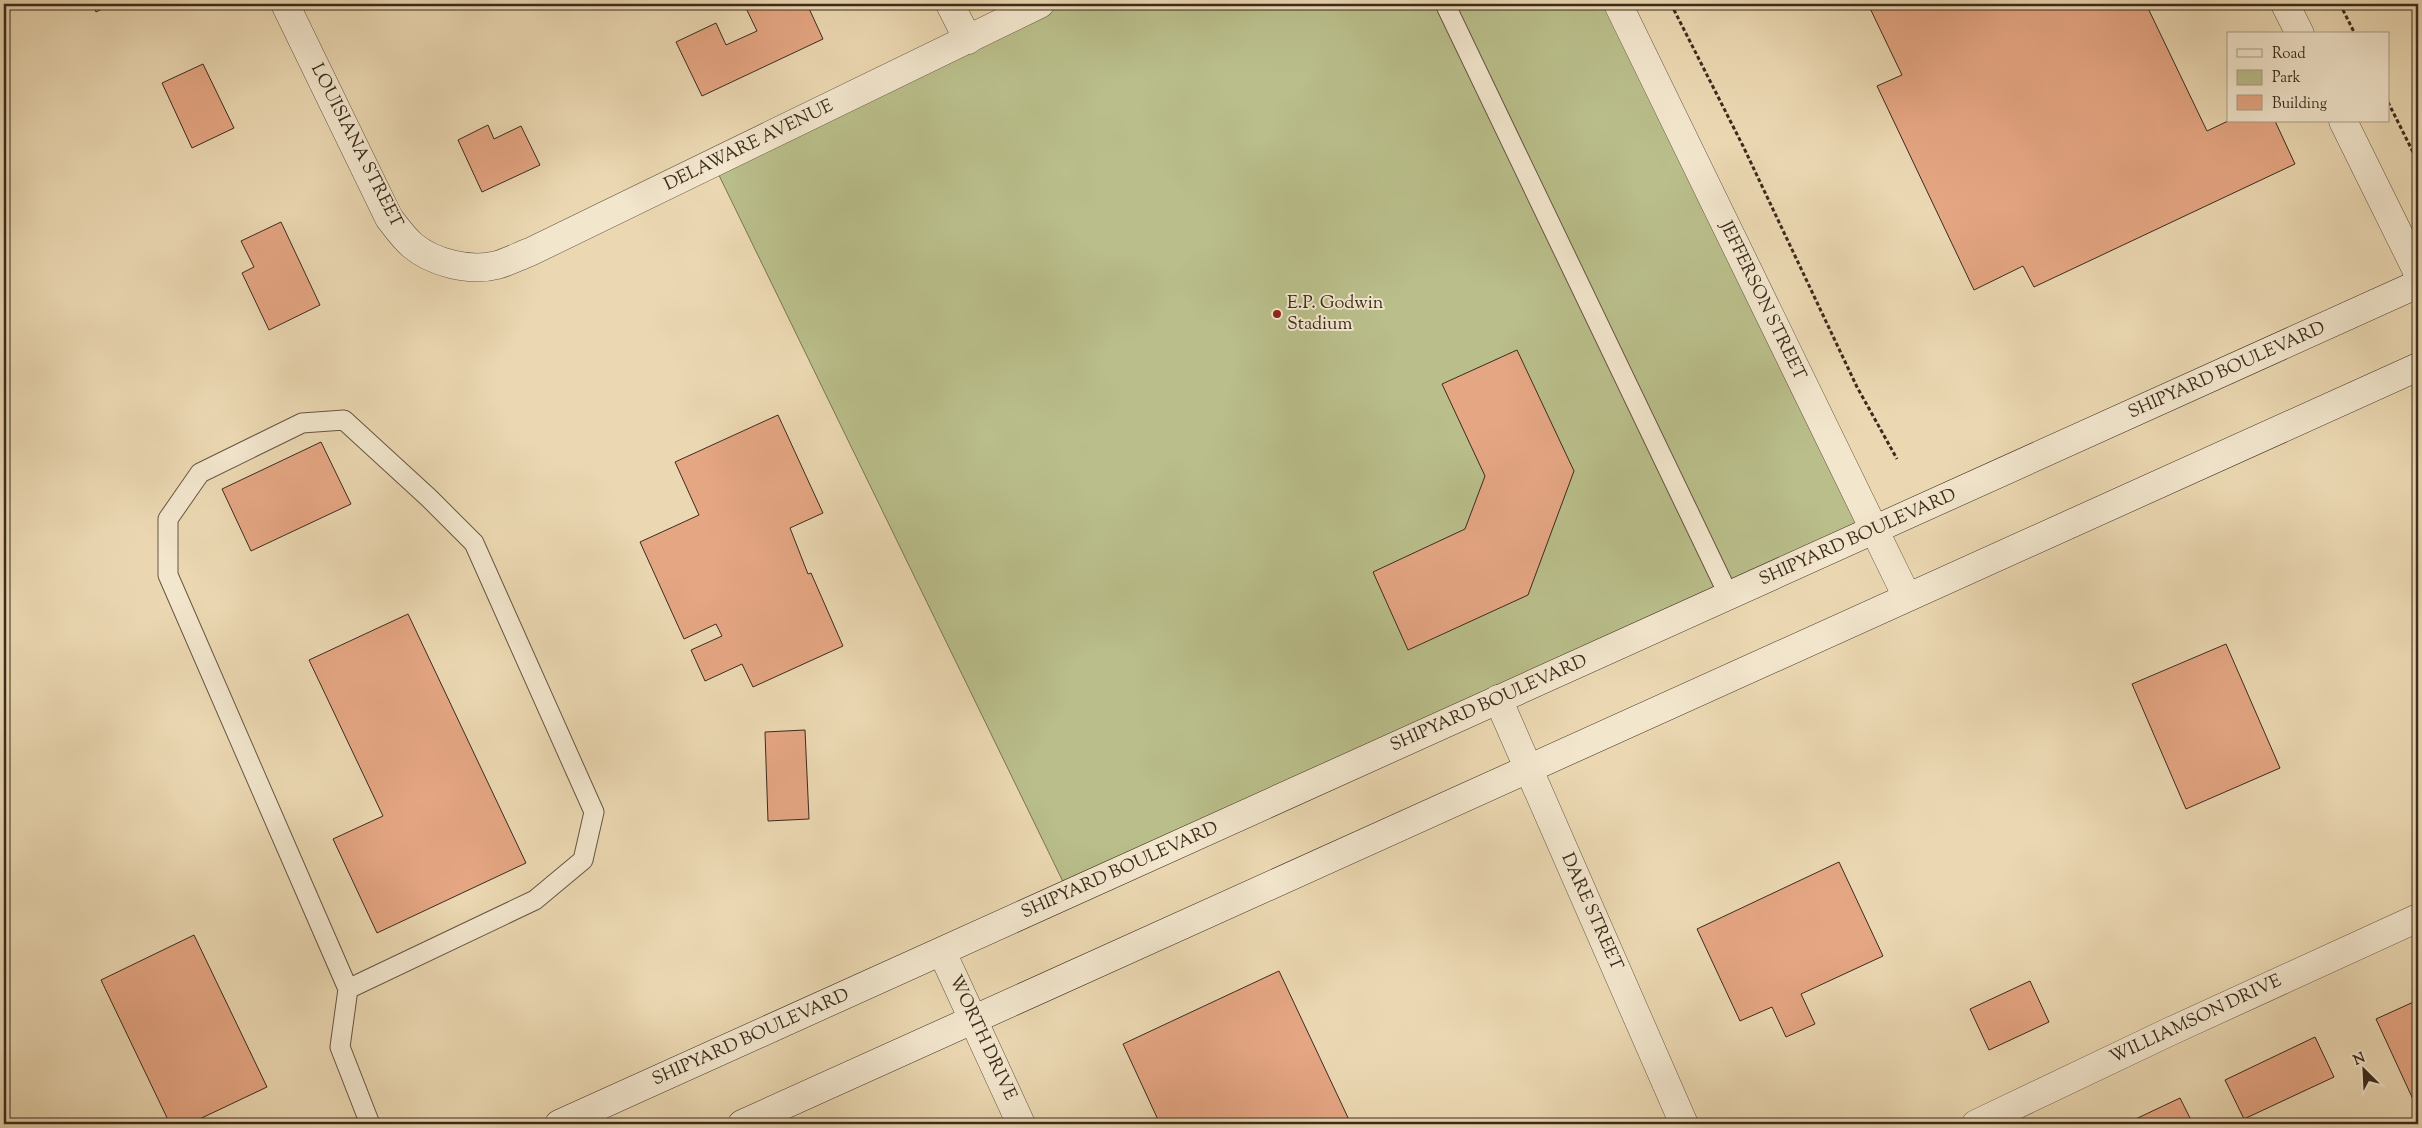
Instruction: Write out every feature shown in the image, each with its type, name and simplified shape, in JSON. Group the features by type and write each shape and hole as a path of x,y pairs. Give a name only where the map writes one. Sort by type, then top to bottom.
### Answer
{"main road":[{"name":"LOUISIANA STREET","path":"285,4 389,218 414,247 436,259 452,264"},
{"path":"950,4 968,40"},
{"name":"DELAWARE AVENUE","path":"452,264 483,267 497,265 530,252 1040,4"},
{"name":"JEFFERSON STREET","path":"1618,4 1907,598"},
{"path":"2285,4 2299,32"},
{"path":"2343,122 2418,273"},
{"name":"SHIPYARD BOULEVARD","path":"559,1124 2418,284"},
{"path":"742,1124 2418,367"},
{"name":"DARE STREET","path":"1498,699 1684,1124"},
{"name":"WILLIAMSON DRIVE","path":"1976,1124 2171,1031 2418,918"},
{"name":"WORTH DRIVE","path":"942,952 1021,1124"}],"lane":[{"path":"1444,4 1728,596"},
{"path":"348,989 535,900 583,860 594,812 474,543 429,498 344,420 302,423 200,473 168,518 168,575 348,989 340,1048 370,1124"}],"path":[{"path":"1671,4 1743,146 1857,387 1897,459"},
{"path":"2340,4 2353,32"},
{"path":"2390,106 2418,162"}],"green space":[{"name":"E.P. Godwin Stadium","path":"1037,4 1618,4 1875,530 1069,894 713,163"}],"building":[{"path":"92,4 112,4 96,12"},
{"path":"744,4 807,4 823,39 702,96 676,42 716,23 726,45 757,31"},
{"path":"1868,4 2146,4 2207,131 2227,121 2275,122 2295,164 2034,287 2023,266 1974,290 1877,86 1902,75"},
{"path":"203,64 234,128 192,148 162,83"},
{"path":"488,125 494,139 521,126 540,165 482,192 458,140"},
{"path":"281,222 320,305 269,330 242,273 254,267 241,241"},
{"path":"1517,350 1574,471 1528,595 1408,650 1373,572 1465,529 1485,476 1442,384"},
{"path":"778,415 823,513 790,528 808,574 811,573 843,646 753,687 742,664 705,681 691,650 722,636 716,624 684,639 640,542 699,515 675,462"},
{"path":"321,442 351,504 251,551 222,489"},
{"path":"408,614 526,863 377,933 333,839 383,816 309,660"},
{"path":"2226,644 2280,768 2186,809 2132,684"},
{"path":"805,730 809,819 768,821 765,732"},
{"path":"1839,862 1883,956 1801,994 1815,1024 1786,1037 1772,1007 1740,1021 1697,929"},
{"path":"194,935 267,1087 189,1124 170,1124 101,980"},
{"path":"1279,971 1351,1124 1160,1124 1123,1044"},
{"path":"2030,981 2049,1022 1989,1050 1970,1009"},
{"path":"2418,1000 2418,1108 2417,1108 2376,1019"},
{"path":"2315,1037 2334,1077 2244,1119 2225,1080"},
{"path":"2180,1098 2193,1124 2125,1124"}],"place":[{"name":"E.P. Godwin Stadium","path":"1277,314"}]}
